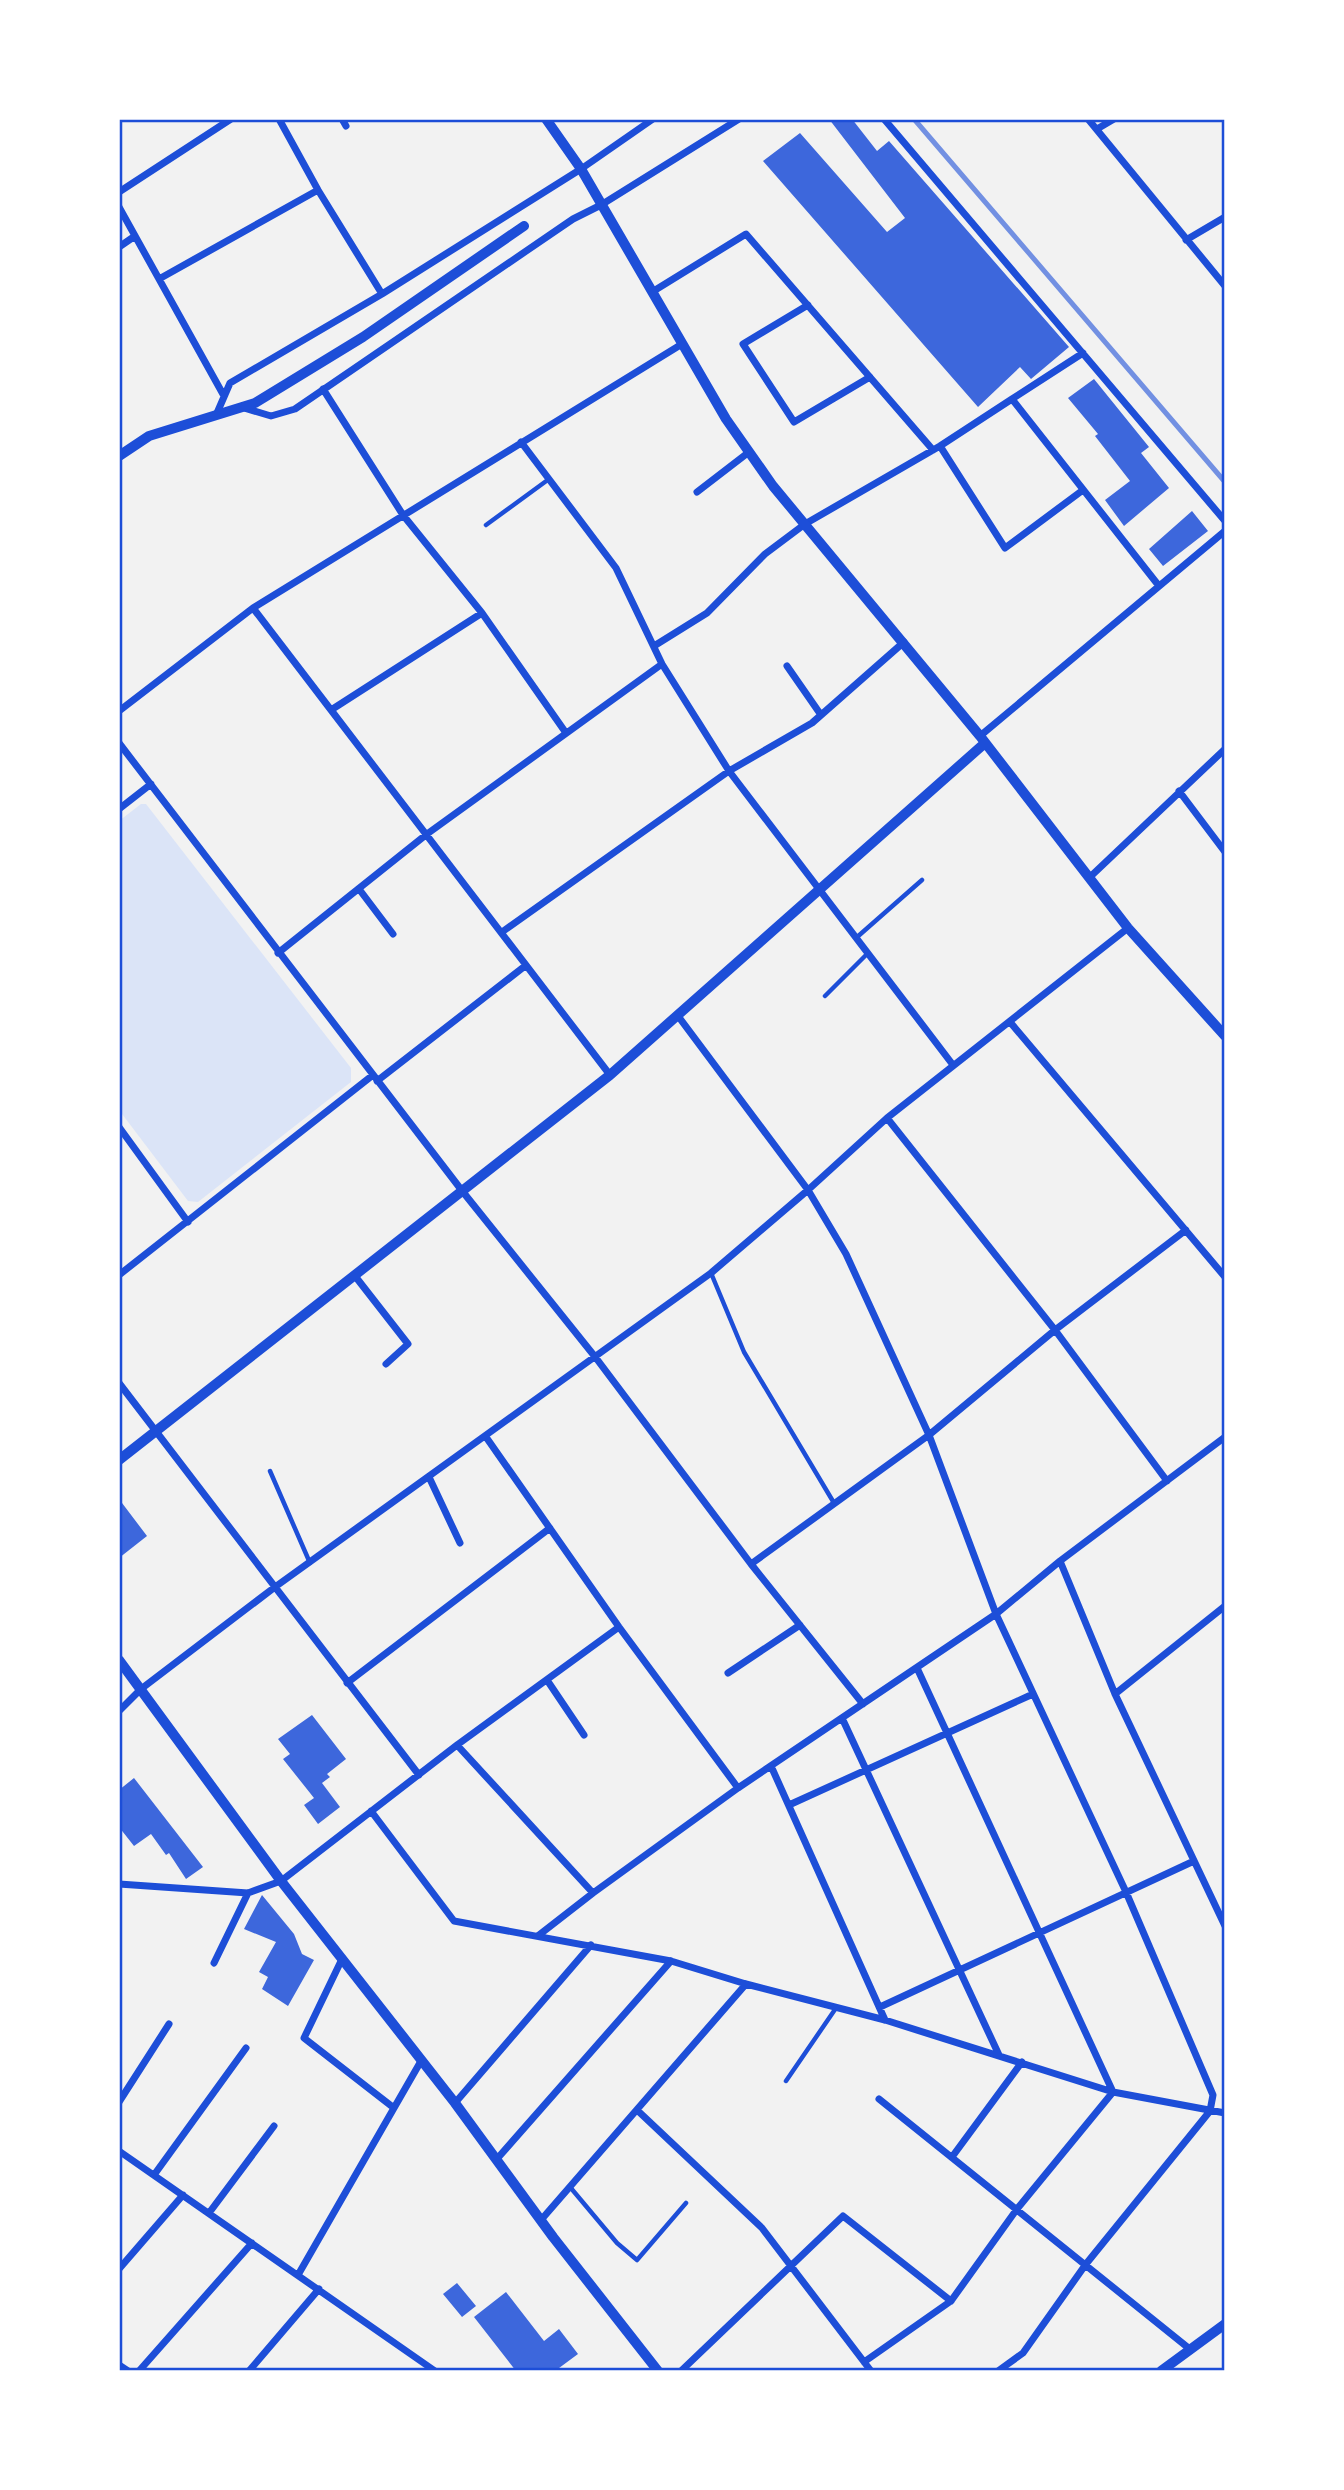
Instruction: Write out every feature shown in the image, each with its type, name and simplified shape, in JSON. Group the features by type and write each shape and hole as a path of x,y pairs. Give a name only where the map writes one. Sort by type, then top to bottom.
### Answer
{"street":[{"path":"119,192 231,119"},
{"path":"279,119 318,190 382,294"},
{"path":"546,119 581,169 726,419 773,486 983,740 1128,928 1225,1036"},
{"path":"217,413 230,383 382,294 581,169 653,119"},
{"path":"240,407 271,416 295,409 573,219 601,205 738,119"},
{"path":"884,119 1225,522"},
{"path":"1088,119 1225,286"},
{"path":"1097,129 1114,119"},
{"path":"159,279 318,190"},
{"path":"119,207 224,396"},
{"path":"1186,240 1225,217"},
{"path":"119,456 149,436 255,403 362,337 524,226"},
{"path":"652,292 746,234 870,377 937,448 1005,548 1083,490"},
{"path":"119,247 135,236"},
{"path":"807,305 743,344 794,422 870,377"},
{"path":"119,711 253,608 682,344"},
{"path":"654,646 707,613 765,554 805,524 937,448 1083,353"},
{"path":"323,389 403,515 482,613 566,733"},
{"path":"1012,399 1159,586"},
{"path":"521,442 616,568 662,664 729,771 953,1065"},
{"path":"697,492 750,452"},
{"path":"119,1460 610,1075 820,891 983,740 1225,531"},
{"path":"253,608 610,1075"},
{"path":"331,710 482,613"},
{"path":"502,932 729,771 812,723 904,642"},
{"path":"278,953 427,834 662,664"},
{"path":"787,666 821,715"},
{"path":"119,743 463,1192 596,1358 751,1564 863,1704"},
{"path":"1090,877 1225,749"},
{"path":"119,809 151,784"},
{"path":"1179,791 1225,852"},
{"path":"359,888 393,934"},
{"path":"119,1711 141,1689 275,1587 711,1273 887,1118 1128,928"},
{"path":"119,1275 525,966"},
{"path":"678,1016 808,1190 846,1254 929,1435 996,1614 1126,1892 1213,2095 1210,2111 1086,2264 1023,2353 998,2371"},
{"path":"1010,1022 1225,1277"},
{"path":"887,1118 1055,1330 1167,1481"},
{"path":"119,1127 188,1222"},
{"path":"751,1564 929,1435 1055,1330 1186,1230"},
{"path":"355,1276 408,1344 386,1364"},
{"path":"119,1384 419,1775"},
{"path":"486,1437 619,1627 738,1788"},
{"path":"539,1935 738,1788 996,1614 1060,1561 1225,1437"},
{"path":"429,1477 460,1543"},
{"path":"347,1683 550,1528"},
{"path":"1060,1561 1115,1694 1225,1926"},
{"path":"1115,1694 1225,1606"},
{"path":"728,1673 800,1625"},
{"path":"119,1884 248,1893 281,1881 457,1745 619,1627"},
{"path":"119,1660 281,1881 658,2371"},
{"path":"917,1668 1113,2092"},
{"path":"547,1680 584,1735"},
{"path":"789,1805 1033,1694"},
{"path":"842,1718 999,2055"},
{"path":"457,1745 593,1893"},
{"path":"771,1766 885,2020"},
{"path":"372,1811 454,1921 671,1961 746,1984 885,2020 1113,2092 1225,2113"},
{"path":"880,2007 1194,1861"},
{"path":"214,1963 248,1893"},
{"path":"455,2104 591,1945"},
{"path":"342,1959 304,2038 394,2108"},
{"path":"496,2160 671,1961"},
{"path":"541,2220 746,1984"},
{"path":"119,2102 169,2024"},
{"path":"154,2175 246,2048"},
{"path":"298,2275 421,2061"},
{"path":"952,2157 1022,2062"},
{"path":"864,2362 951,2301 1017,2209 1113,2092"},
{"path":"879,2099 1191,2350"},
{"path":"638,2110 762,2228 871,2371"},
{"path":"209,2213 274,2126"},
{"path":"119,2151 435,2371"},
{"path":"119,2269 183,2195"},
{"path":"681,2371 843,2216 951,2301"},
{"path":"139,2371 252,2243"},
{"path":"249,2371 318,2289"},
{"path":"1161,2371 1225,2324"},
{"path":"119,2365 128,2371"}],"lane":[{"path":"486,525 549,479"},
{"path":"856,938 922,880"},
{"path":"825,996 868,953"},
{"path":"711,1273 744,1352 835,1503"},
{"path":"270,1471 310,1563"},
{"path":"786,2081 837,2007"},
{"path":"570,2187 617,2243 637,2260 686,2203"}],"shaded area":[{"path":"141,804 146,804 351,1068 351,1082 198,1202 188,1201 119,1110 119,821"}],"building":[{"path":"829,119 852,119 877,151 889,141 1069,347 1031,379 1020,367 978,407 763,161 800,133 887,232 905,218"},
{"path":"1094,379 1149,447 1141,453 1169,488 1124,526 1105,500 1130,481 1095,436 1098,434 1068,398"},
{"path":"1192,511 1208,531 1163,566 1149,549"},
{"path":"119,1499 147,1536 119,1558"},
{"path":"312,1715 346,1759 327,1774 330,1777 322,1783 340,1807 318,1824 304,1805 314,1798 283,1759 290,1754 278,1739"},
{"path":"134,1778 203,1867 186,1879 169,1853 166,1855 151,1834 134,1846 119,1827 119,1790"},
{"path":"262,1895 294,1934 302,1954 314,1960 288,2006 262,1989 268,1977 259,1972 276,1942 244,1929"},
{"path":"457,2283 476,2306 462,2317 443,2294"},
{"path":"506,2292 544,2341 559,2329 578,2354 555,2371 516,2371 474,2317"}],"railway":[{"path":"914,119 1225,482"}]}
